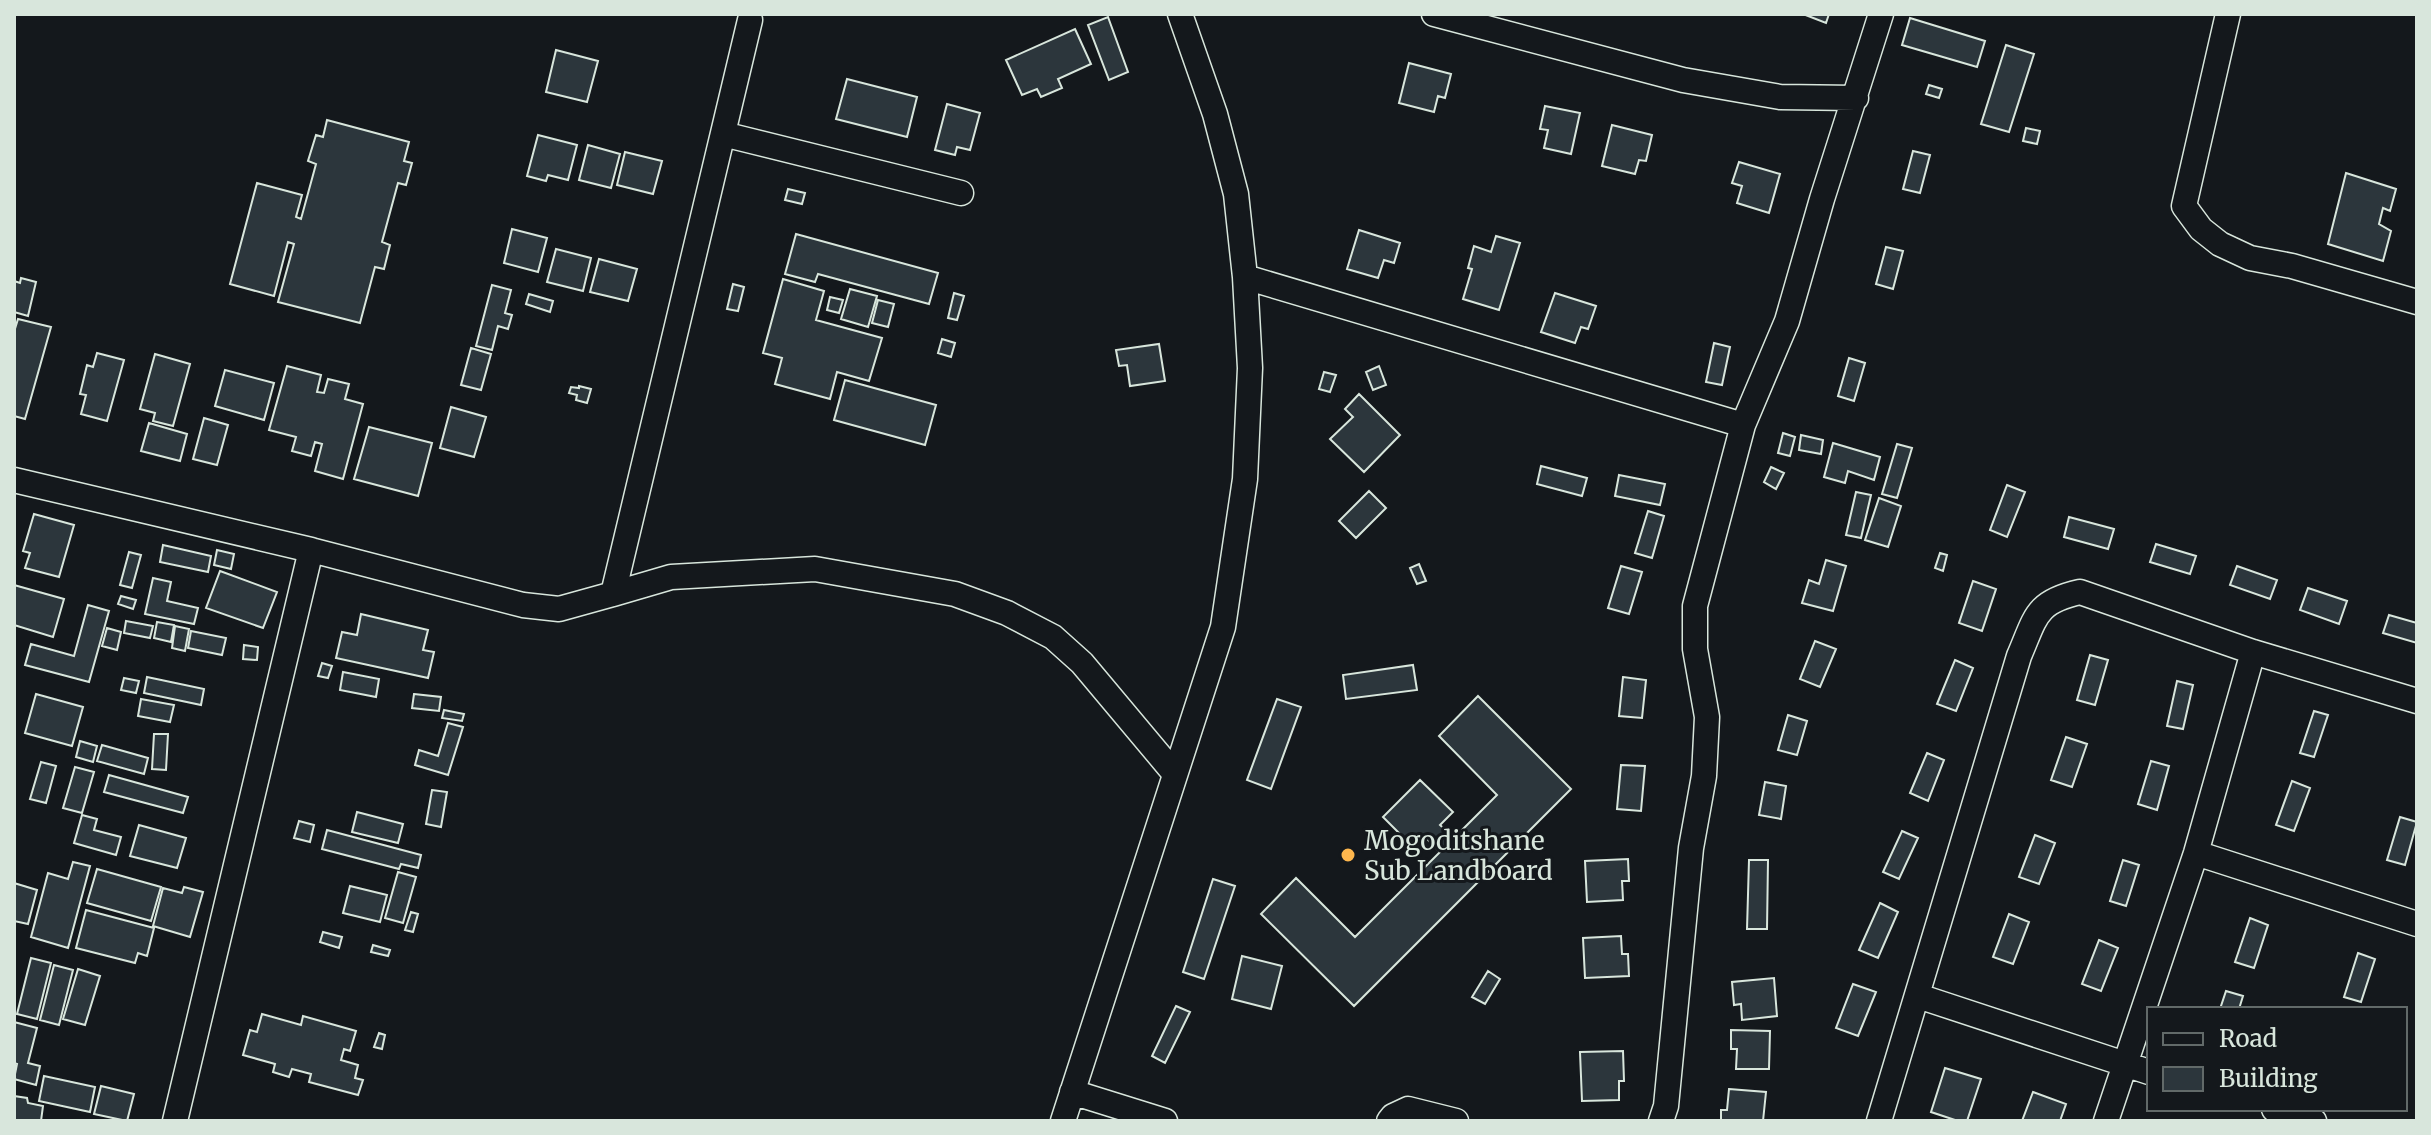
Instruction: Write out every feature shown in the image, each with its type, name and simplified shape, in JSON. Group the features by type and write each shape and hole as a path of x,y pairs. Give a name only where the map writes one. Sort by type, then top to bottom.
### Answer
{"street":[{"path":"1063,1121 1223,627 1245,479 1250,368 1236,194 1215,114 1180,14"},
{"path":"1434,14 1683,80 1780,97 1856,98"},
{"path":"1661,1121 1666,1106 1691,848 1704,776 1707,717 1695,649 1695,606 1743,425 1787,321 1881,14"},
{"path":"2228,14 2184,206 2201,229 2220,244 2250,258 2417,302"},
{"path":"613,594 750,20"},
{"path":"723,134 961,193"},
{"path":"1245,277 1743,425"},
{"path":"14,480 311,550 523,605 559,609 671,577 815,569 955,594 1007,613 1053,637 1082,663 1175,774"},
{"path":"175,1121 311,550"},
{"path":"1879,1121 2019,656 2037,614 2055,598 2080,592 2253,652 2417,701"},
{"path":"2106,1121 2196,853 2253,652"},
{"path":"2196,853 2417,924"},
{"path":"1918,996 2147,1071"},
{"path":"1072,1092 1165,1121"},
{"path":"1389,1121 1408,1109 1456,1121"},
{"path":"2281,1111 2314,1121"}],"building":[{"path":"1803,14 1829,14 1826,23"},
{"path":"1108,17 1128,72 1109,80 1088,25"},
{"path":"1910,18 1985,41 1977,67 1902,45"},
{"path":"1075,29 1091,64 1058,79 1062,88 1041,97 1037,89 1022,95 1006,60"},
{"path":"2006,45 2034,54 2009,132 1981,124"},
{"path":"556,50 598,61 587,102 546,92"},
{"path":"1409,63 1451,74 1445,98 1438,96 1434,112 1399,103"},
{"path":"847,79 917,97 907,137 836,119"},
{"path":"1929,85 1942,89 1939,98 1926,94"},
{"path":"947,104 980,113 970,150 957,147 955,155 935,150"},
{"path":"1545,106 1580,113 1571,154 1544,148 1548,130 1540,129"},
{"path":"327,120 409,142 404,161 412,163 406,185 398,183 382,242 390,245 384,269 375,267 360,323 278,302 294,244 288,242 274,296 230,284 257,183 302,195 296,217 301,219 316,164 308,161 316,135 323,137"},
{"path":"1612,125 1652,135 1646,161 1639,160 1635,174 1602,166"},
{"path":"2026,128 2040,131 2037,144 2023,141"},
{"path":"538,135 577,145 568,180 548,175 546,181 527,176"},
{"path":"588,145 620,154 611,188 579,180"},
{"path":"1913,151 1930,155 1920,193 1903,189"},
{"path":"625,152 662,161 653,194 617,185"},
{"path":"1739,162 1780,174 1769,213 1737,203 1742,186 1732,183"},
{"path":"2346,173 2396,189 2390,211 2383,208 2379,224 2391,231 2383,261 2328,244"},
{"path":"788,189 805,193 802,204 785,200"},
{"path":"512,229 547,238 538,272 504,263"},
{"path":"1359,230 1400,243 1394,263 1384,260 1378,278 1347,269"},
{"path":"796,234 938,273 929,304 818,274 815,282 785,274"},
{"path":"1496,236 1520,243 1499,310 1463,299 1472,269 1468,268 1474,246 1491,252"},
{"path":"1886,247 1903,251 1893,289 1876,284"},
{"path":"556,249 591,258 583,291 547,282"},
{"path":"599,259 637,269 628,301 590,292"},
{"path":"21,278 36,282 28,316 14,312 14,281 20,283"},
{"path":"783,279 824,291 816,320 882,338 869,381 837,372 830,399 775,384 782,358 763,353"},
{"path":"733,284 744,287 738,311 727,309"},
{"path":"492,285 511,290 505,313 512,315 508,329 498,326 492,350 476,346"},
{"path":"850,289 877,296 868,327 841,319"},
{"path":"954,293 964,296 957,320 948,318"},
{"path":"1555,293 1596,306 1588,329 1581,327 1575,343 1541,332"},
{"path":"529,294 553,301 550,312 526,304"},
{"path":"830,297 843,300 839,313 827,310"},
{"path":"878,300 894,304 888,327 872,323"},
{"path":"18,319 51,327 25,419 14,416 14,332"},
{"path":"942,339 955,343 951,357 938,353"},
{"path":"1714,343 1730,347 1722,385 1706,382"},
{"path":"1159,344 1165,381 1130,386 1127,365 1119,366 1116,350"},
{"path":"471,348 491,354 481,390 461,385"},
{"path":"97,353 124,360 107,421 81,414 86,395 80,394 87,365 93,367"},
{"path":"155,354 190,364 173,426 153,421 155,413 140,409"},
{"path":"1849,358 1865,363 1854,401 1838,396"},
{"path":"287,366 321,375 317,392 324,393 328,379 349,384 345,399 363,404 343,479 315,471 322,444 315,442 311,456 292,451 296,437 269,430"},
{"path":"1379,366 1386,385 1373,390 1366,372"},
{"path":"225,370 274,383 264,420 215,406"},
{"path":"1324,372 1336,375 1330,392 1319,389"},
{"path":"845,380 936,405 925,445 834,420"},
{"path":"571,387 591,389 587,403 576,400 577,395 569,393"},
{"path":"1359,394 1400,435 1364,472 1330,439 1353,417 1345,409"},
{"path":"451,407 486,417 474,457 440,448"},
{"path":"204,418 228,425 217,465 193,459"},
{"path":"149,423 187,434 180,461 141,451"},
{"path":"369,427 432,443 418,496 354,479"},
{"path":"1783,433 1795,437 1790,456 1778,453"},
{"path":"1801,435 1823,440 1821,454 1799,450"},
{"path":"1833,443 1880,457 1874,480 1848,471 1845,483 1824,477"},
{"path":"1897,444 1912,448 1897,498 1882,494"},
{"path":"1541,466 1587,478 1582,496 1537,484"},
{"path":"1771,467 1784,473 1776,489 1764,482"},
{"path":"1619,475 1665,484 1660,505 1615,496"},
{"path":"2007,485 2025,492 2007,537 1990,530"},
{"path":"1369,491 1386,508 1356,538 1339,521"},
{"path":"1856,492 1871,495 1861,538 1846,535"},
{"path":"1879,498 1901,506 1888,547 1865,540"},
{"path":"1648,511 1664,516 1652,558 1635,553"},
{"path":"34,514 74,525 59,577 25,568 30,553 23,551"},
{"path":"2069,517 2114,529 2108,549 2064,537"},
{"path":"2156,544 2196,556 2190,574 2150,562"},
{"path":"163,545 211,556 208,572 160,562"},
{"path":"217,550 234,554 231,569 214,565"},
{"path":"129,552 141,555 132,588 120,585"},
{"path":"1940,553 1947,555 1943,571 1935,568"},
{"path":"1826,560 1846,566 1833,611 1802,603 1809,580 1819,584"},
{"path":"1419,564 1426,581 1417,584 1410,568"},
{"path":"1621,566 1642,572 1629,614 1608,608"},
{"path":"2237,566 2277,580 2270,599 2230,585"},
{"path":"220,571 277,592 263,628 206,608"},
{"path":"153,578 171,582 167,601 198,608 194,624 145,614"},
{"path":"1973,581 1996,589 1982,631 1959,623"},
{"path":"14,585 64,599 53,637 14,625"},
{"path":"2308,588 2347,601 2339,624 2300,610"},
{"path":"121,596 136,600 133,609 118,604"},
{"path":"88,605 109,611 89,682 25,665 31,644 74,656"},
{"path":"361,614 428,630 423,650 434,652 428,678 336,658 342,632 357,635"},
{"path":"2389,615 2417,623 2417,643 2383,633"},
{"path":"126,621 153,626 150,638 124,633"},
{"path":"157,622 174,625 171,642 154,638"},
{"path":"175,626 189,629 185,651 172,648"},
{"path":"107,628 121,632 117,650 102,646"},
{"path":"191,631 226,638 222,655 188,648"},
{"path":"1815,641 1836,649 1820,687 1800,679"},
{"path":"244,645 258,647 257,660 243,659"},
{"path":"2090,655 2108,660 2095,705 2077,700"},
{"path":"1955,660 1973,668 1956,711 1937,704"},
{"path":"322,663 332,666 328,678 318,676"},
{"path":"1413,665 1417,690 1346,699 1343,675"},
{"path":"343,672 379,679 376,697 340,690"},
{"path":"147,677 204,689 201,705 144,693"},
{"path":"1623,677 1646,680 1642,718 1619,716"},
{"path":"124,678 139,681 136,693 121,690"},
{"path":"2177,681 2193,685 2183,729 2167,726"},
{"path":"36,694 83,707 72,746 25,733"},
{"path":"414,694 441,697 439,711 412,708"},
{"path":"1478,696 1571,789 1354,1006 1261,914 1296,878 1355,937 1440,852 1426,838 1415,849 1383,817 1420,780 1453,812 1440,825 1454,838 1497,795 1439,736"},
{"path":"141,699 174,705 170,722 138,716"},
{"path":"1277,699 1301,707 1271,789 1247,780"},
{"path":"444,710 464,714 462,721 442,718"},
{"path":"2314,711 2328,715 2314,757 2300,753"},
{"path":"1788,715 1807,721 1797,755 1778,750"},
{"path":"448,723 463,727 448,775 415,765 419,750 438,756"},
{"path":"154,734 168,734 166,770 152,769"},
{"path":"2066,737 2087,744 2072,787 2051,780"},
{"path":"80,741 97,746 93,762 76,757"},
{"path":"102,745 148,758 144,774 97,761"},
{"path":"1927,753 1944,760 1928,801 1910,793"},
{"path":"2151,761 2169,766 2157,810 2138,804"},
{"path":"41,762 56,766 46,803 30,799"},
{"path":"1621,765 1645,766 1641,811 1617,809"},
{"path":"75,767 94,772 82,813 63,808"},
{"path":"109,775 188,797 183,813 104,792"},
{"path":"2292,781 2310,788 2294,831 2276,825"},
{"path":"1765,782 1786,786 1781,819 1759,815"},
{"path":"432,790 447,792 441,827 426,824"},
{"path":"357,812 403,824 398,843 352,832"},
{"path":"82,815 97,819 94,830 121,837 116,855 74,843"},
{"path":"2400,817 2417,822 2405,865 2387,860"},
{"path":"299,821 314,825 310,842 294,838"},
{"path":"139,825 186,838 177,868 130,856"},
{"path":"327,830 421,855 418,868 401,864 399,869 322,849"},
{"path":"1902,831 1918,838 1899,879 1883,872"},
{"path":"2035,835 2055,843 2039,884 2019,877"},
{"path":"1628,859 1629,881 1622,881 1623,900 1587,902 1585,861"},
{"path":"1749,860 1768,860 1767,929 1747,929"},
{"path":"2123,860 2139,865 2126,906 2110,901"},
{"path":"73,862 90,866 68,948 31,937 48,873 68,879"},
{"path":"97,869 161,887 151,921 87,903"},
{"path":"398,872 416,877 403,923 385,918"},
{"path":"1213,879 1235,886 1204,979 1183,972"},
{"path":"14,883 37,890 28,924 14,921"},
{"path":"350,886 387,895 380,922 343,913"},
{"path":"184,887 203,892 190,937 153,926 163,888 182,893"},
{"path":"1880,903 1898,912 1878,958 1859,950"},
{"path":"86,910 154,928 147,956 138,953 135,963 76,948"},
{"path":"411,912 418,914 413,932 405,930"},
{"path":"2009,914 2029,922 2013,964 1993,957"},
{"path":"2250,918 2268,925 2254,968 2235,962"},
{"path":"323,932 342,937 339,948 320,942"},
{"path":"1621,936 1622,954 1628,954 1629,976 1585,978 1583,938"},
{"path":"2099,940 2118,948 2101,991 2082,984"},
{"path":"373,945 390,950 388,956 371,952"},
{"path":"2358,953 2375,959 2361,1002 2344,997"},
{"path":"1242,956 1282,966 1271,1009 1232,999"},
{"path":"31,958 51,963 37,1019 17,1014"},
{"path":"54,965 73,970 59,1025 40,1020"},
{"path":"78,969 100,976 85,1025 63,1019"},
{"path":"1488,971 1500,979 1485,1004 1472,997"},
{"path":"1774,978 1777,1016 1742,1020 1741,1004 1734,1005 1732,982"},
{"path":"1853,984 1876,992 1858,1036 1836,1028"},
{"path":"2226,991 2243,996 2240,1007 2221,1007"},
{"path":"1176,1006 1190,1012 1165,1063 1152,1056"},
{"path":"262,1014 301,1025 303,1016 356,1031 350,1051 344,1049 341,1060 358,1065 355,1078 363,1080 358,1095 309,1082 311,1074 292,1069 289,1077 273,1072 275,1064 243,1055 250,1030 257,1032"},
{"path":"14,1022 37,1028 28,1063 40,1066 36,1085 14,1079 17,1064 14,1063"},
{"path":"1731,1030 1770,1031 1769,1069 1736,1069 1737,1049 1731,1049"},
{"path":"379,1033 385,1035 382,1049 374,1047"},
{"path":"1623,1051 1624,1081 1619,1081 1619,1100 1582,1101 1580,1052"},
{"path":"1945,1068 1981,1079 1967,1121 1931,1112"},
{"path":"44,1076 95,1087 90,1112 39,1101"},
{"path":"101,1086 134,1094 127,1121 94,1114"},
{"path":"1729,1089 1766,1092 1763,1121 1721,1121 1721,1110 1727,1110"},
{"path":"2033,1092 2066,1104 2060,1121 2022,1121"},
{"path":"14,1096 43,1106 41,1121 14,1121"}],"place":[{"name":"Mogoditshane Sub Landboard","path":"1348,855"}]}
